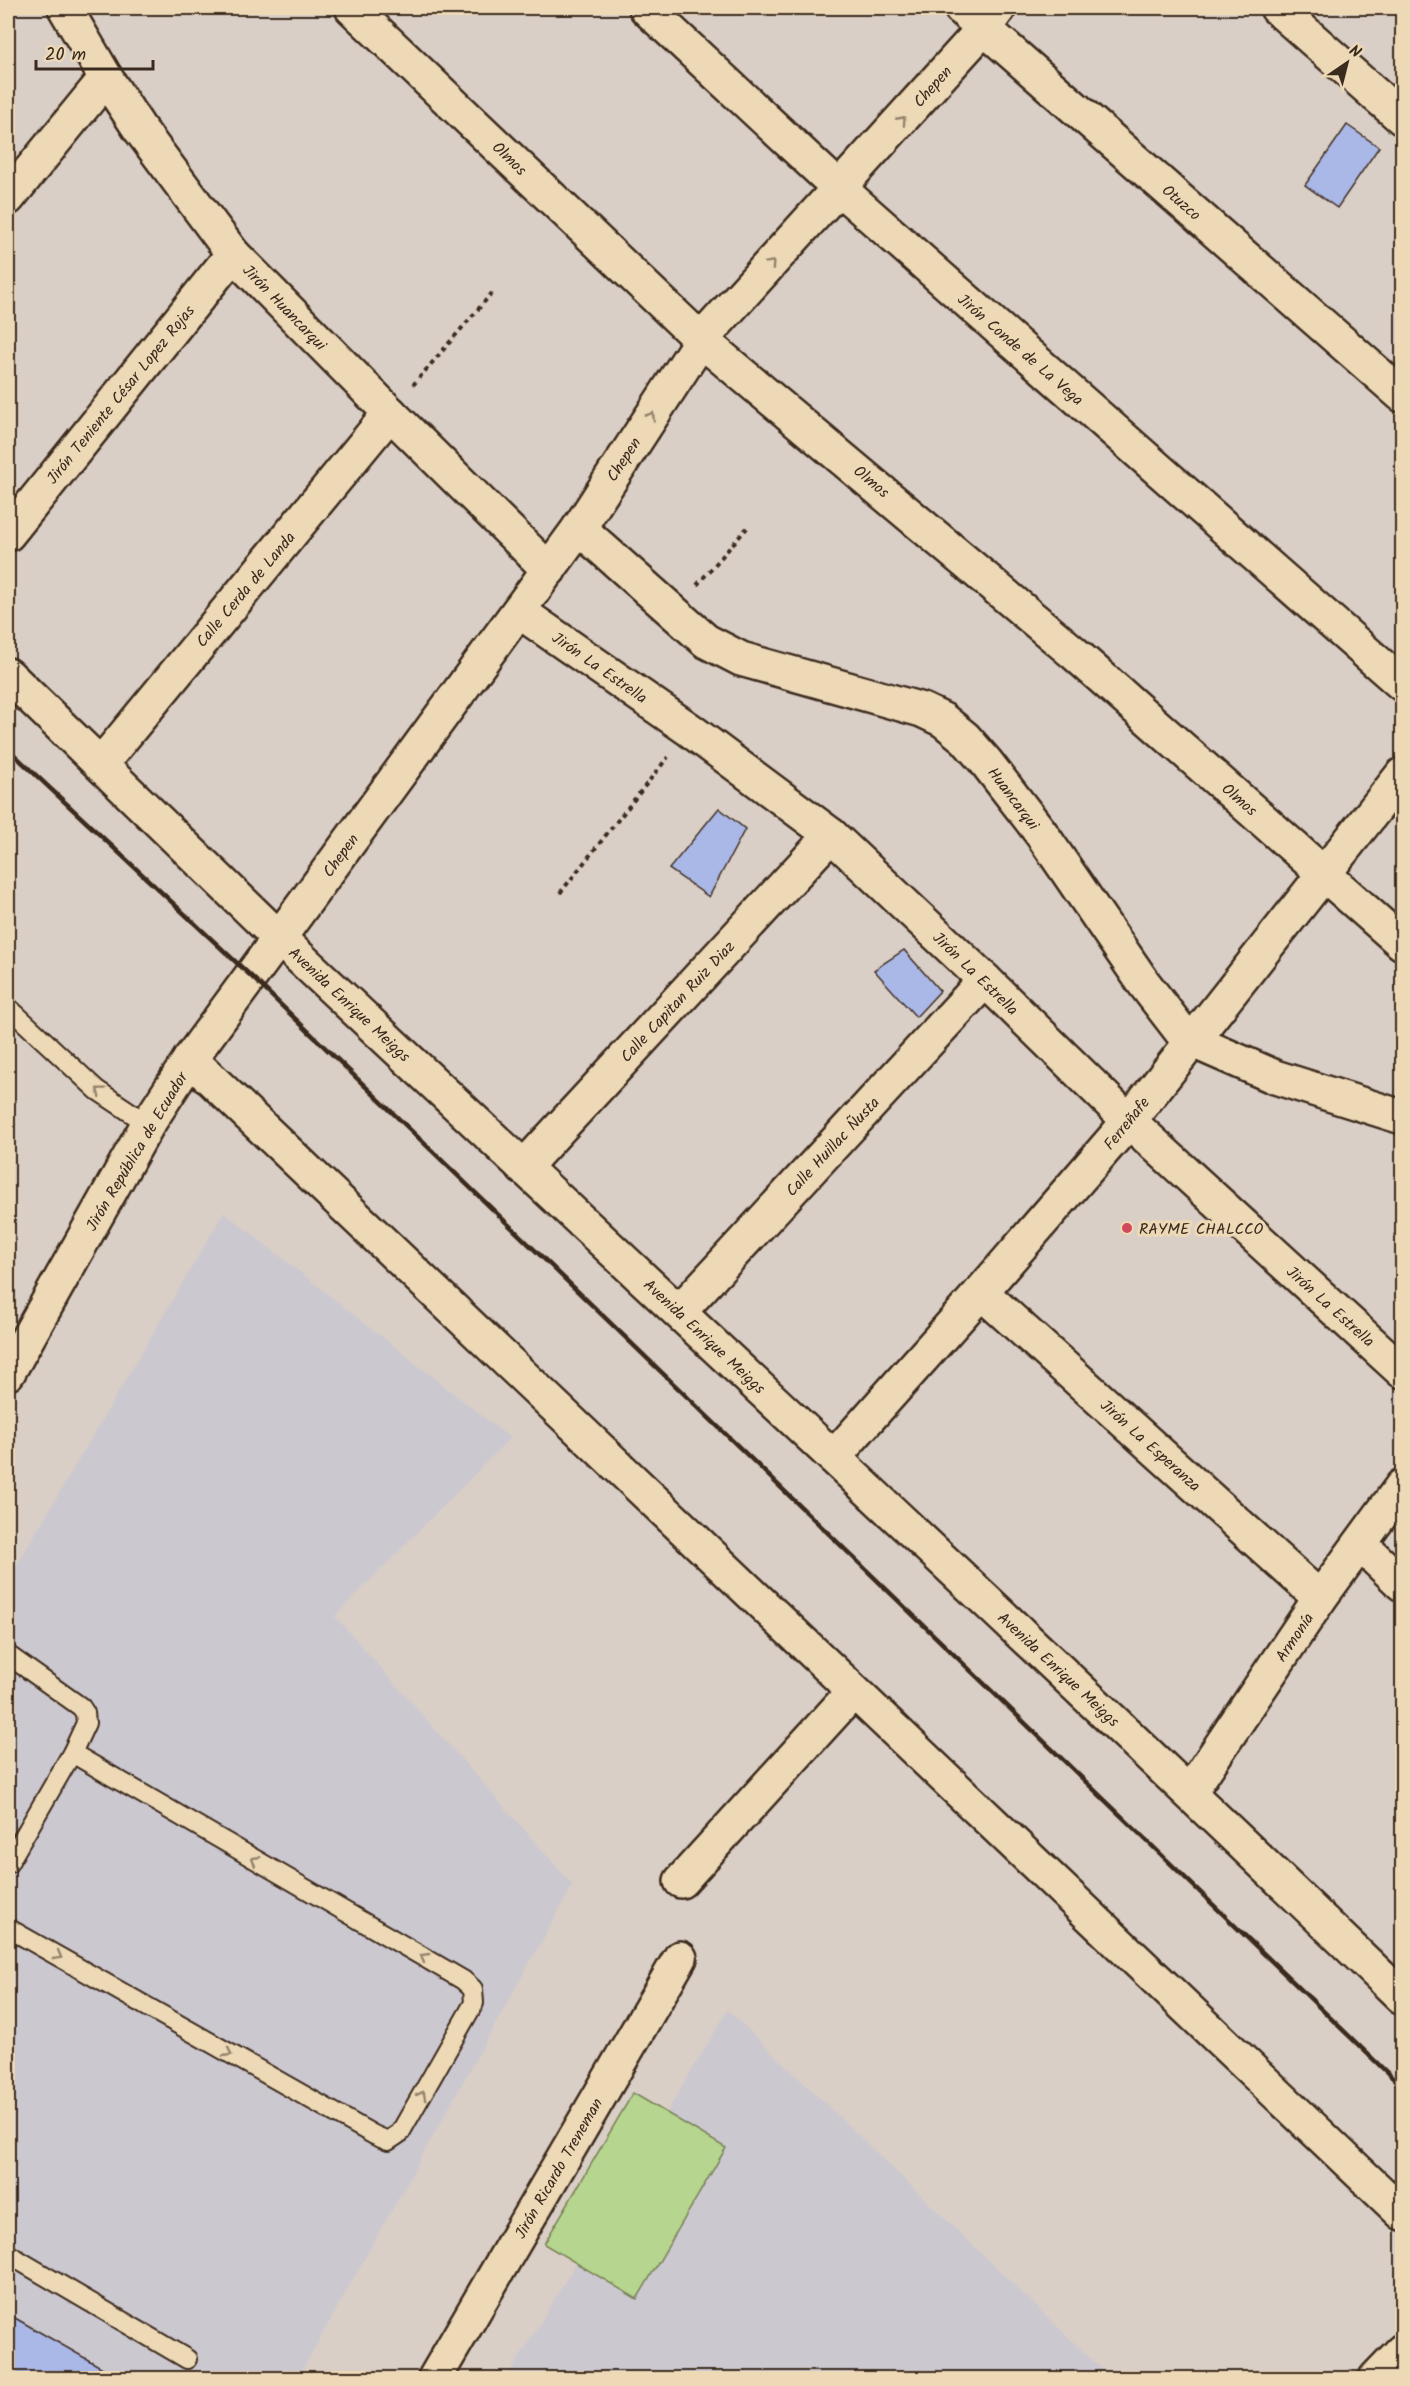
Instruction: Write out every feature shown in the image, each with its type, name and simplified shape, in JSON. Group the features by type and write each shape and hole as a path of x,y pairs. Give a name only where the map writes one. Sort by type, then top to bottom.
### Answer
{"street":[{"name":"Jirón Huancarqui","path":"65,8 106,78 139,128 233,254 390,414 549,570"},
{"name":"Olmos","path":"352,8 701,340 1074,653 1402,943"},
{"name":"Jirón Conde de La Vega","path":"646,8 840,189 1402,684"},
{"path":"1276,8 1402,118"},
{"name":"Chepen","path":"279,938 520,612 579,528 701,340 840,189 982,14"},
{"name":"Otuzco","path":"982,14 1402,395"},
{"path":"8,198 106,78"},
{"name":"Jirón Teniente César Lopez Rojas","path":"8,534 233,254"},
{"name":"Calle Cerda de Landa","path":"100,764 390,414"},
{"name":"Huancarqui","path":"579,528 706,641 741,659 922,710 943,720 965,738 1041,833 1143,982 1190,1043"},
{"name":"Jirón La Estrella","path":"520,612 690,730 831,835 985,980 1129,1121 1402,1371"},
{"name":"Avenida Enrique Meiggs","path":"8,675 279,938 1190,1792 1402,1997"},
{"name":"Ferreñafe","path":"834,1457 981,1293 1129,1121 1402,775"},
{"name":"Calle Capitan Ruiz Diaz","path":"523,1168 831,835"},
{"name":"Jirón República de Ecuador","path":"8,1373 148,1124 190,1059 279,938"},
{"name":"Calle Huillac Ñusta","path":"679,1312 985,980"},
{"path":"1190,1043 1202,1045 1275,1077 1402,1117"},
{"path":"190,1059 1402,2213"},
{"name":"Jirón La Esperanza","path":"981,1293 1320,1598"},
{"name":"Armonía","path":"1190,1792 1320,1598 1402,1486"},
{"path":"1360,1544 1402,1584"},
{"path":"681,1881 853,1692"},
{"name":"Jirón Ricardo Treneman","path":"435,2379 680,1959"},
{"path":"1376,2379 1402,2351"}],"lane":[{"path":"8,1007 97,1090 148,1124"},
{"path":"8,1655 81,1707 85,1713 86,1723 72,1753 8,1864"},
{"path":"8,1928 363,2130 388,2140 400,2133 474,2002 473,1989 464,1980 72,1753"},
{"path":"8,2254 187,2359"}],"path":[{"path":"390,414 492,293"},
{"path":"673,613 747,528"},
{"path":"560,893 690,730"}],"shaded area":[{"path":"224,1212 510,1438 335,1616 573,1885 298,2378 8,2378 8,1580"},
{"path":"728,2010 1111,2378 507,2378"}],"green space":[{"path":"633,2093 726,2148 637,2299 544,2244"}],"building":[{"path":"1347,125 1379,147 1337,208 1305,185"},
{"path":"719,808 745,829 709,897 669,869"},
{"path":"904,950 940,991 916,1017 874,970"},
{"path":"8,2314 120,2378 8,2378"}],"railway":[{"path":"8,749 252,977 1402,2087"}],"place":[{"name":"RAYME CHALCCO","path":"1127,1228"}]}
